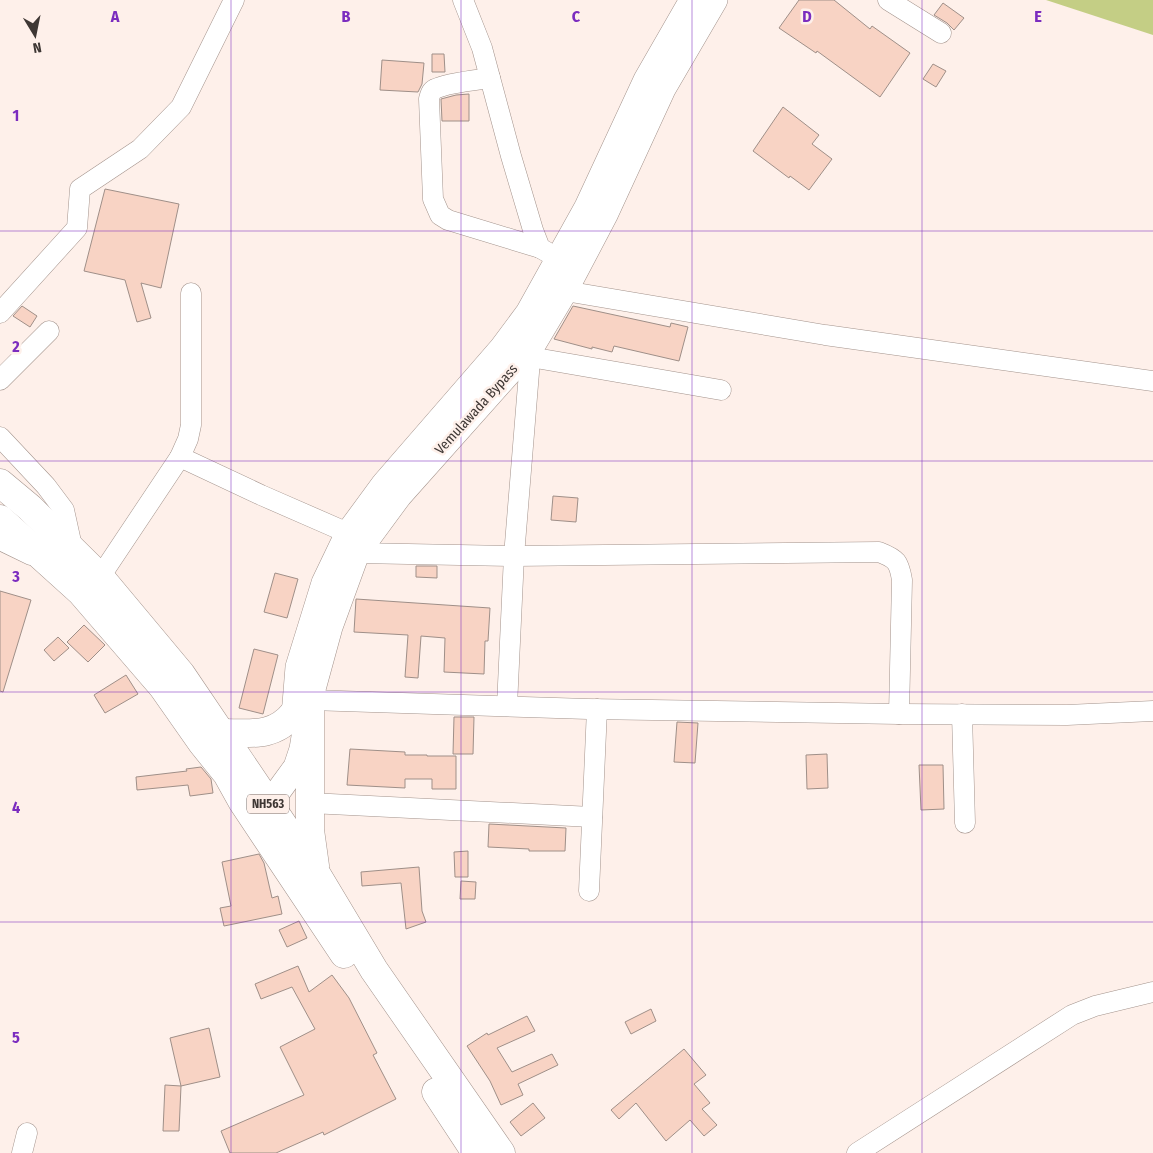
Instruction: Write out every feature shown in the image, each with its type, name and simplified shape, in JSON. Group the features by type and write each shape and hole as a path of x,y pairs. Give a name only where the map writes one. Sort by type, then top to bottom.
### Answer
{"highway":[{"name":"NH563","path":"0,483 30,508 94,606 162,686 227,774 256,803 317,875 374,970 501,1153"},
{"name":"NH563","path":"0,519 64,559 100,577 182,674 221,733 256,803 473,1151"},
{"path":"221,733 255,733 278,728 286,723 302,706"},
{"path":"302,706 310,803 310,830 317,875"}],"main road":[{"name":"Vemulawada Bypass","path":"256,803 286,762 302,706 330,627 352,543 384,484 507,341 528,313 549,254 586,207 646,80 692,0"},
{"name":"Vemulawada Bypass","path":"352,543 399,496 530,352 605,215 664,89 715,0"}],"street":[{"path":"0,313 78,228 80,189 140,149 181,107 234,0"},
{"path":"463,0 482,48 533,230 549,254"},
{"path":"888,0 941,33"},
{"path":"490,78 443,86 434,89 431,93 429,99 433,199 440,215 448,220 549,254"},
{"path":"564,291 825,335 1153,381"},
{"path":"100,577 180,457 188,439 191,425 191,293"},
{"path":"0,380 49,331"},
{"path":"507,706 514,556 530,352 721,390"},
{"path":"0,437 46,486 64,510 64,559 0,540"},
{"path":"180,457 261,495 352,543 514,556 879,552 893,558 900,565 902,580 899,714"},
{"path":"302,706 507,706 899,714 1067,715 1153,712"},
{"path":"589,891 597,709"},
{"path":"962,714 966,823"},
{"path":"310,803 592,817"},
{"path":"856,1153 1072,1015 1095,1006 1153,992"},
{"path":"22,1153 27,1133"}],"green space":[{"path":"1046,0 1153,0 1153,35"}],"building":[{"path":"799,0 834,0 870,29 872,26 910,53 880,97 817,51 816,53 779,28"},
{"path":"943,3 964,18 954,30 934,15"},
{"path":"432,54 444,54 445,72 432,72"},
{"path":"382,60 424,63 422,84 418,92 380,90"},
{"path":"933,64 946,71 936,87 923,79"},
{"path":"469,94 469,121 442,121 441,99"},
{"path":"783,107 819,135 812,144 832,159 809,190 790,176 789,178 753,151"},
{"path":"105,189 179,204 161,288 141,283 151,318 137,322 125,280 84,271"},
{"path":"22,306 37,316 30,327 13,316"},
{"path":"573,306 670,327 671,323 688,327 679,361 614,346 612,352 554,339"},
{"path":"553,496 578,498 576,522 551,520"},
{"path":"416,566 437,566 437,578 416,577"},
{"path":"275,573 298,579 287,618 264,612"},
{"path":"0,591 31,600 3,692 0,691"},
{"path":"356,599 490,608 488,641 485,641 484,674 444,672 445,638 421,636 418,678 405,677 408,635 354,632"},
{"path":"84,625 105,645 88,662 67,642"},
{"path":"58,637 69,648 54,661 44,650"},
{"path":"254,649 278,655 263,714 239,708"},
{"path":"126,675 138,694 105,713 94,695"},
{"path":"454,717 474,717 473,754 453,754"},
{"path":"677,722 698,723 695,763 674,762"},
{"path":"350,749 405,752 405,755 456,756 456,789 432,789 432,779 405,779 405,788 347,785"},
{"path":"827,754 828,788 807,789 806,755"},
{"path":"919,765 943,765 944,809 921,810"},
{"path":"201,767 211,779 213,793 190,796 188,785 137,790 136,777 187,771 186,769"},
{"path":"489,824 566,828 565,851 529,851 529,849 488,847"},
{"path":"468,851 468,877 455,877 454,852"},
{"path":"259,854 264,863 272,898 278,896 282,914 224,926 220,908 231,906 222,862"},
{"path":"419,867 422,911 426,922 406,929 401,883 362,886 361,872"},
{"path":"461,881 476,882 475,899 460,899"},
{"path":"299,921 307,938 287,947 279,930"},
{"path":"298,966 309,992 332,975 349,998 377,1053 373,1055 396,1099 324,1135 323,1132 276,1153 230,1153 221,1131 304,1095 280,1047 315,1029 292,987 261,999 255,984"},
{"path":"651,1009 656,1021 631,1034 625,1022"},
{"path":"527,1016 535,1031 497,1048 512,1072 552,1054 558,1065 518,1084 523,1095 501,1105 490,1081 467,1046 487,1033 488,1035"},
{"path":"209,1028 220,1077 181,1086 170,1038"},
{"path":"684,1049 706,1075 694,1084 710,1103 702,1109 717,1125 704,1136 690,1120 666,1141 636,1103 619,1119 611,1110"},
{"path":"165,1085 181,1086 179,1131 163,1131"},
{"path":"533,1103 545,1118 521,1136 510,1122"}]}
